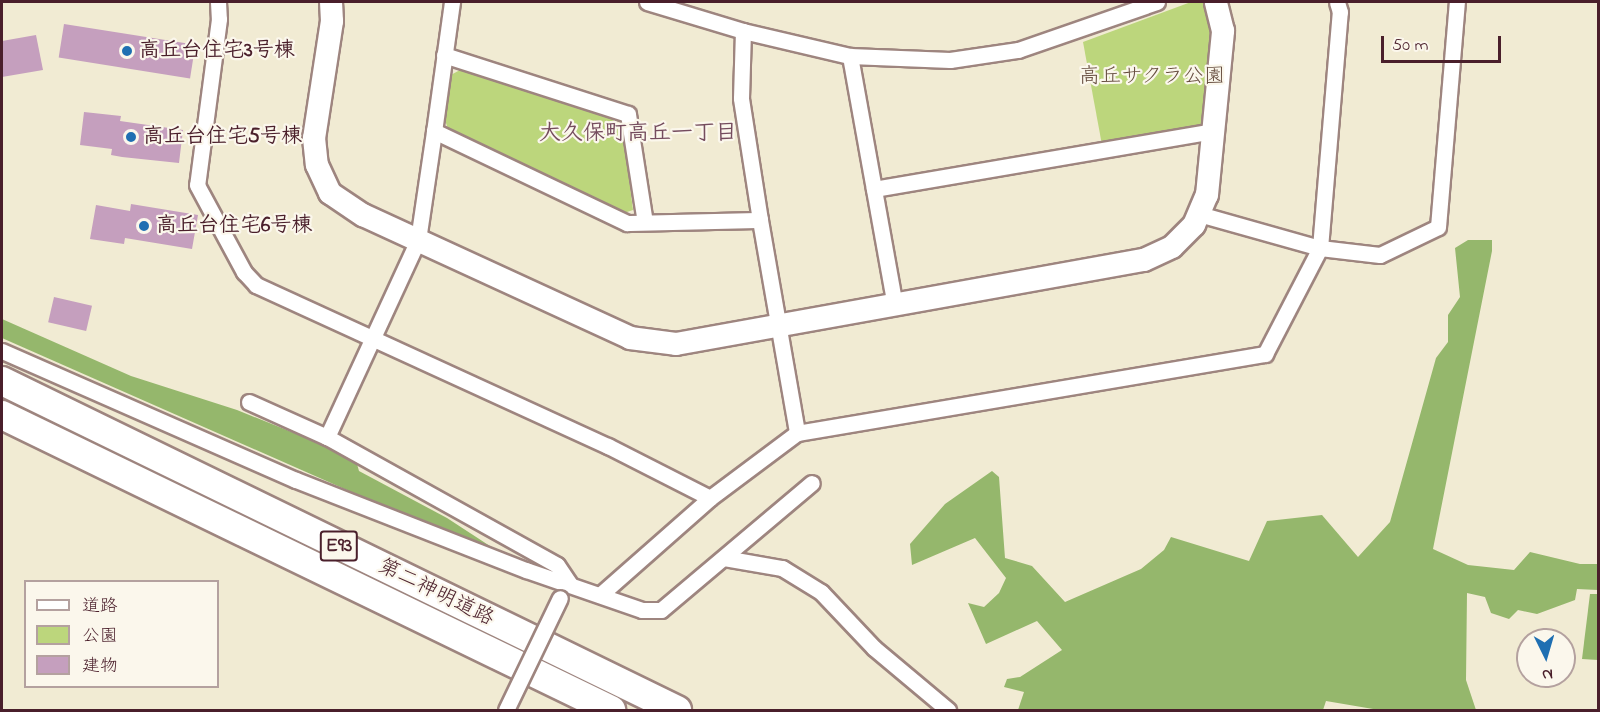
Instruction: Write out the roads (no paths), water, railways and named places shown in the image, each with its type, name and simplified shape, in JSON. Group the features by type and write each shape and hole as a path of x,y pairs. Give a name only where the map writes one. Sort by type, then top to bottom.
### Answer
{"highway":[{"name":"第二神明道路","path":"2,381 677,711"},
{"name":"第二神明道路","path":"2,415 611,711"}],"street":[{"path":"218,2 197,185 244,272 256,285 608,446 710,498"},
{"path":"331,2 332,21 314,138 317,165 330,193 345,207 630,339 675,344 1144,260 1172,247 1194,225 1207,195 1223,31 1216,2"},
{"path":"327,437 418,240 452,2"},
{"path":"647,2 743,31 849,56 950,60 1018,50 1157,2"},
{"path":"600,595 710,498 797,433 1265,354 1320,248 1339,24 1337,2"},
{"path":"1199,214 1320,248 1380,255 1438,227 1457,2"},
{"path":"743,31 741,98 797,433"},
{"path":"444,55 628,114 645,222"},
{"path":"849,56 895,305"},
{"path":"434,131 627,223 760,220"},
{"path":"874,189 1214,131"},
{"path":"2,351 296,480 525,570 569,582 642,610 661,610 812,483"},
{"path":"249,402 327,437 557,565 569,582"},
{"path":"724,558 782,568 821,592 874,648 948,711"},
{"path":"506,711 569,582"}],"place":[{"name":"高丘台住宅3号棟","path":"127,51"},
{"name":"高丘台住宅5号棟","path":"131,137"},
{"name":"高丘台住宅6号棟","path":"144,226"}],"district":[{"name":"大久保町高丘一丁目","path":"638,135"}],"park label":[{"name":"高丘サクラ公園","path":"1152,77"}]}
